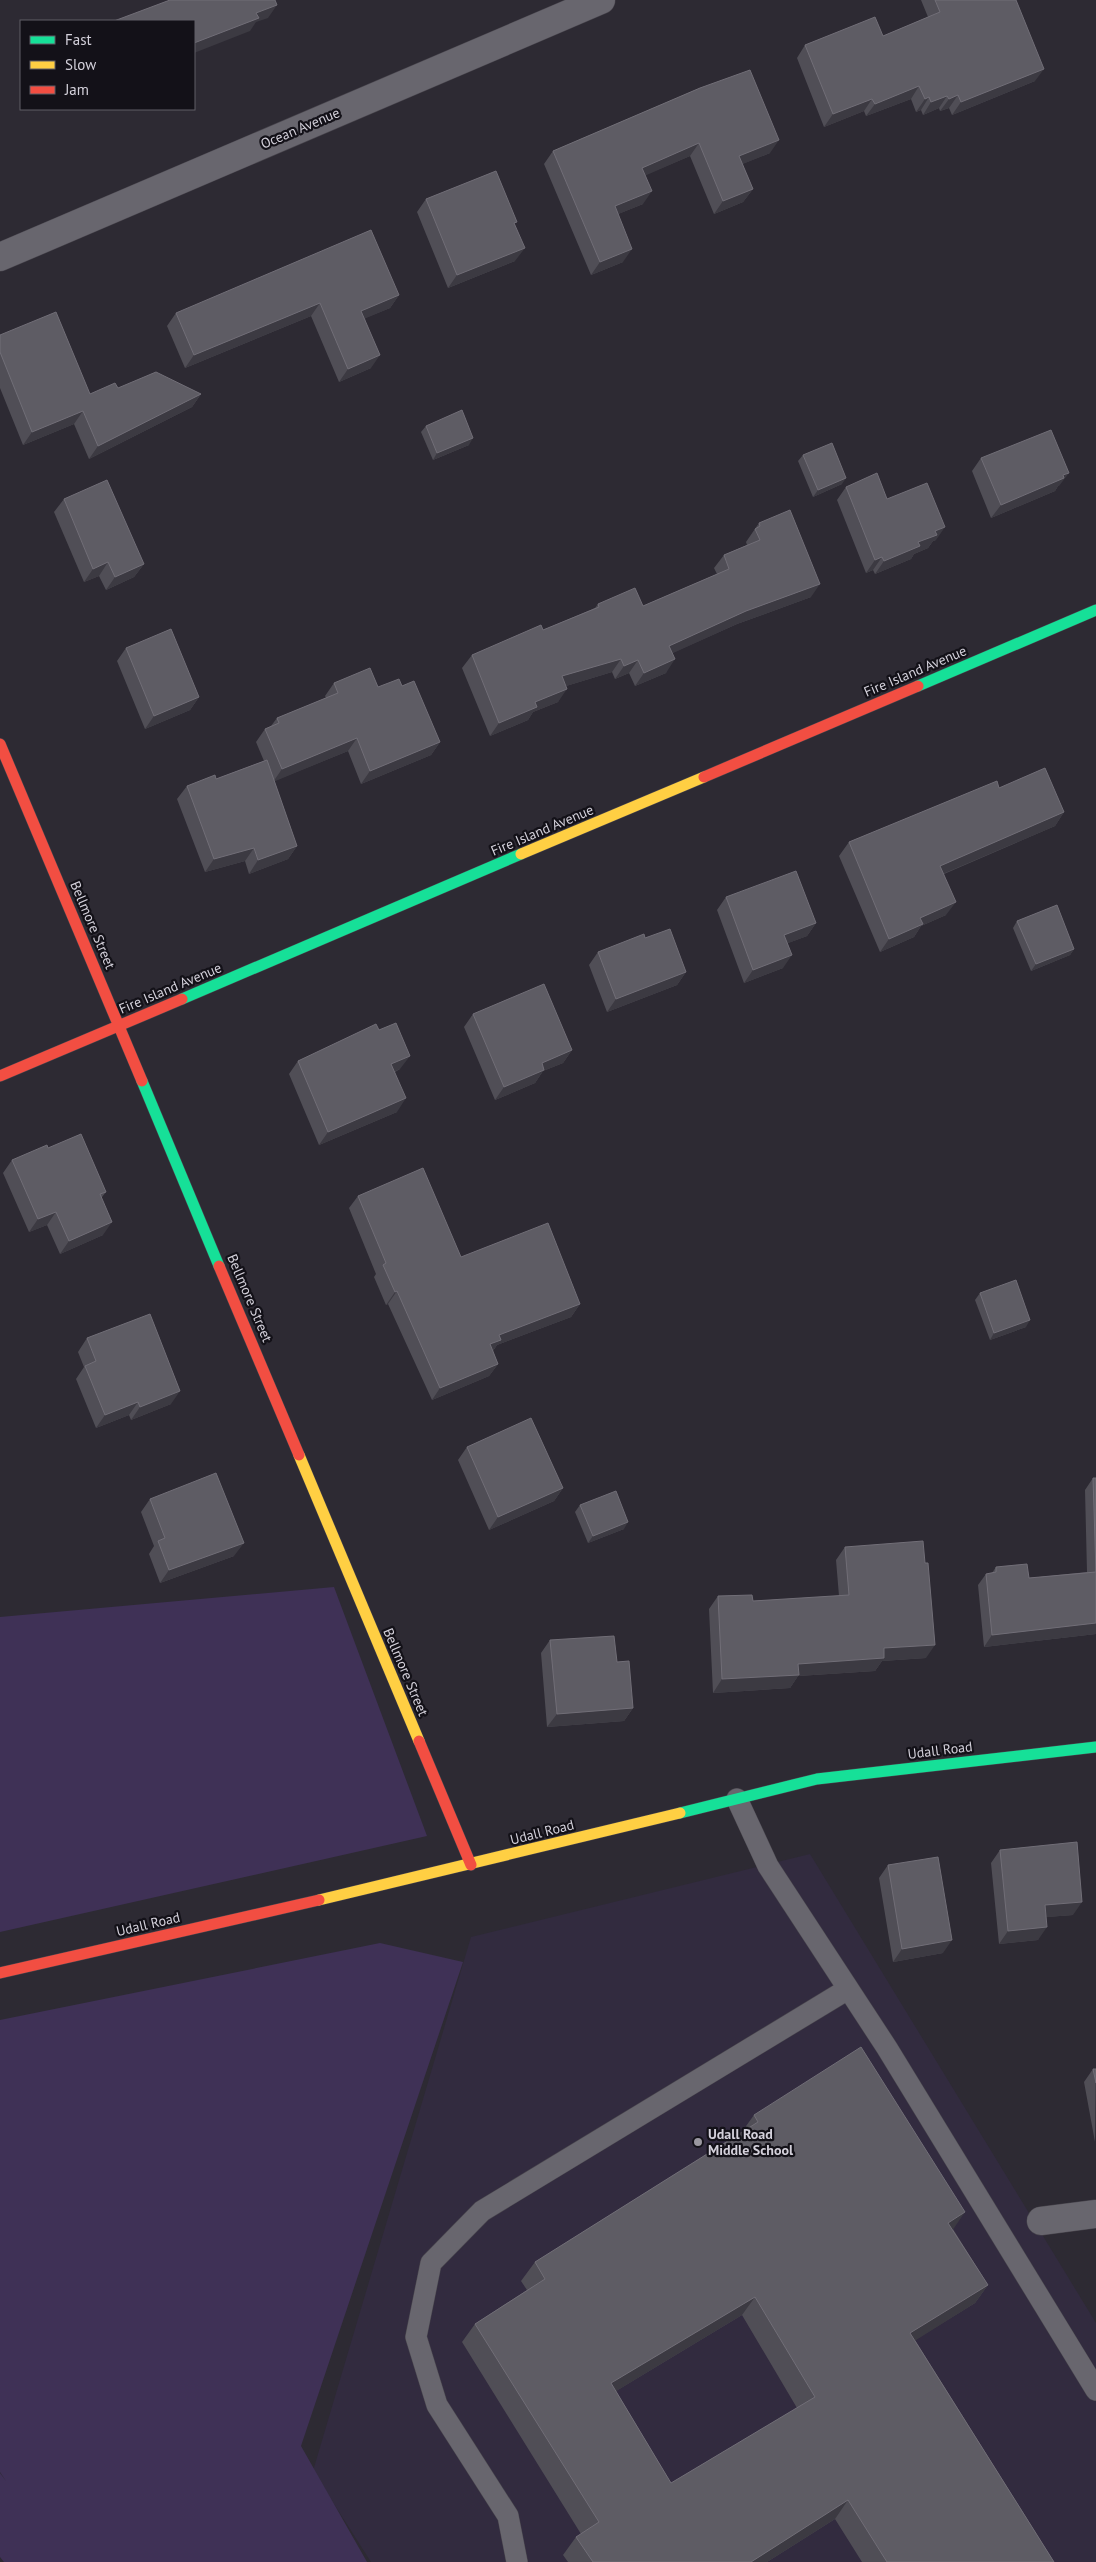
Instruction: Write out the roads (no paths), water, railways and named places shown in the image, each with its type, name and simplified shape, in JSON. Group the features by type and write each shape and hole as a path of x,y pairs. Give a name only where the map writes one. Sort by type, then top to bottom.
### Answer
{"street":[{"name":"Ocean Avenue","path":"0,257 600,0"},
{"name":"Fire Island Avenue","path":"0,1076 1096,610"},
{"name":"Bellmore Street","path":"0,744 120,1025 471,1865"},
{"name":"Udall Road","path":"0,1973 471,1865 817,1779 1096,1747"},
{"path":"1041,2220 1096,2214"}],"lane":[{"path":"737,1799 768,1866 887,2048 1096,2390"},
{"path":"517,2562 508,2516 437,2404 416,2337 431,2263 482,2211 848,1990"}],"place":[{"name":"Udall Road Middle School","path":"698,2142"}]}
